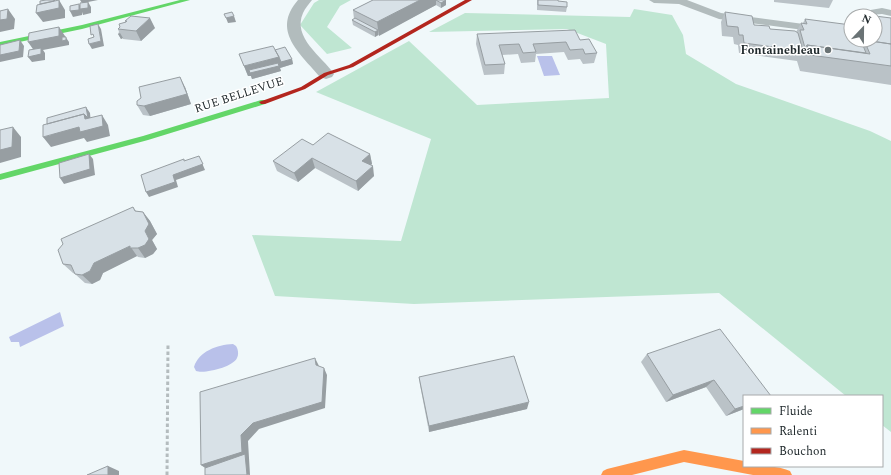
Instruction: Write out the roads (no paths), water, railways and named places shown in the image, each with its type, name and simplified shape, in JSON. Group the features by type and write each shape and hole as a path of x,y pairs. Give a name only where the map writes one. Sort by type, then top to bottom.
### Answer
{"street":[{"path":"0,44 82,27 187,0"},
{"path":"305,0 299,6 292,20 292,27 295,37 326,74"},
{"name":"RUE BELLEVUE","path":"0,177 145,138 263,102 303,88 326,74 351,66 469,0"},
{"path":"607,475 684,456 743,467"},
{"path":"743,467 786,475"}],"lane":[{"path":"654,0 680,1 719,16 834,31 843,30"}],"water":[{"path":"537,56 552,56 560,75 544,76"},
{"path":"60,312 64,326 20,347 19,342 11,342 9,337"},
{"path":"233,344 236,346 238,356 230,364 225,367 206,372 196,371 194,367 196,361 204,353 215,347"}],"place":[{"name":"Fontainebleau","path":"828,50"}]}
